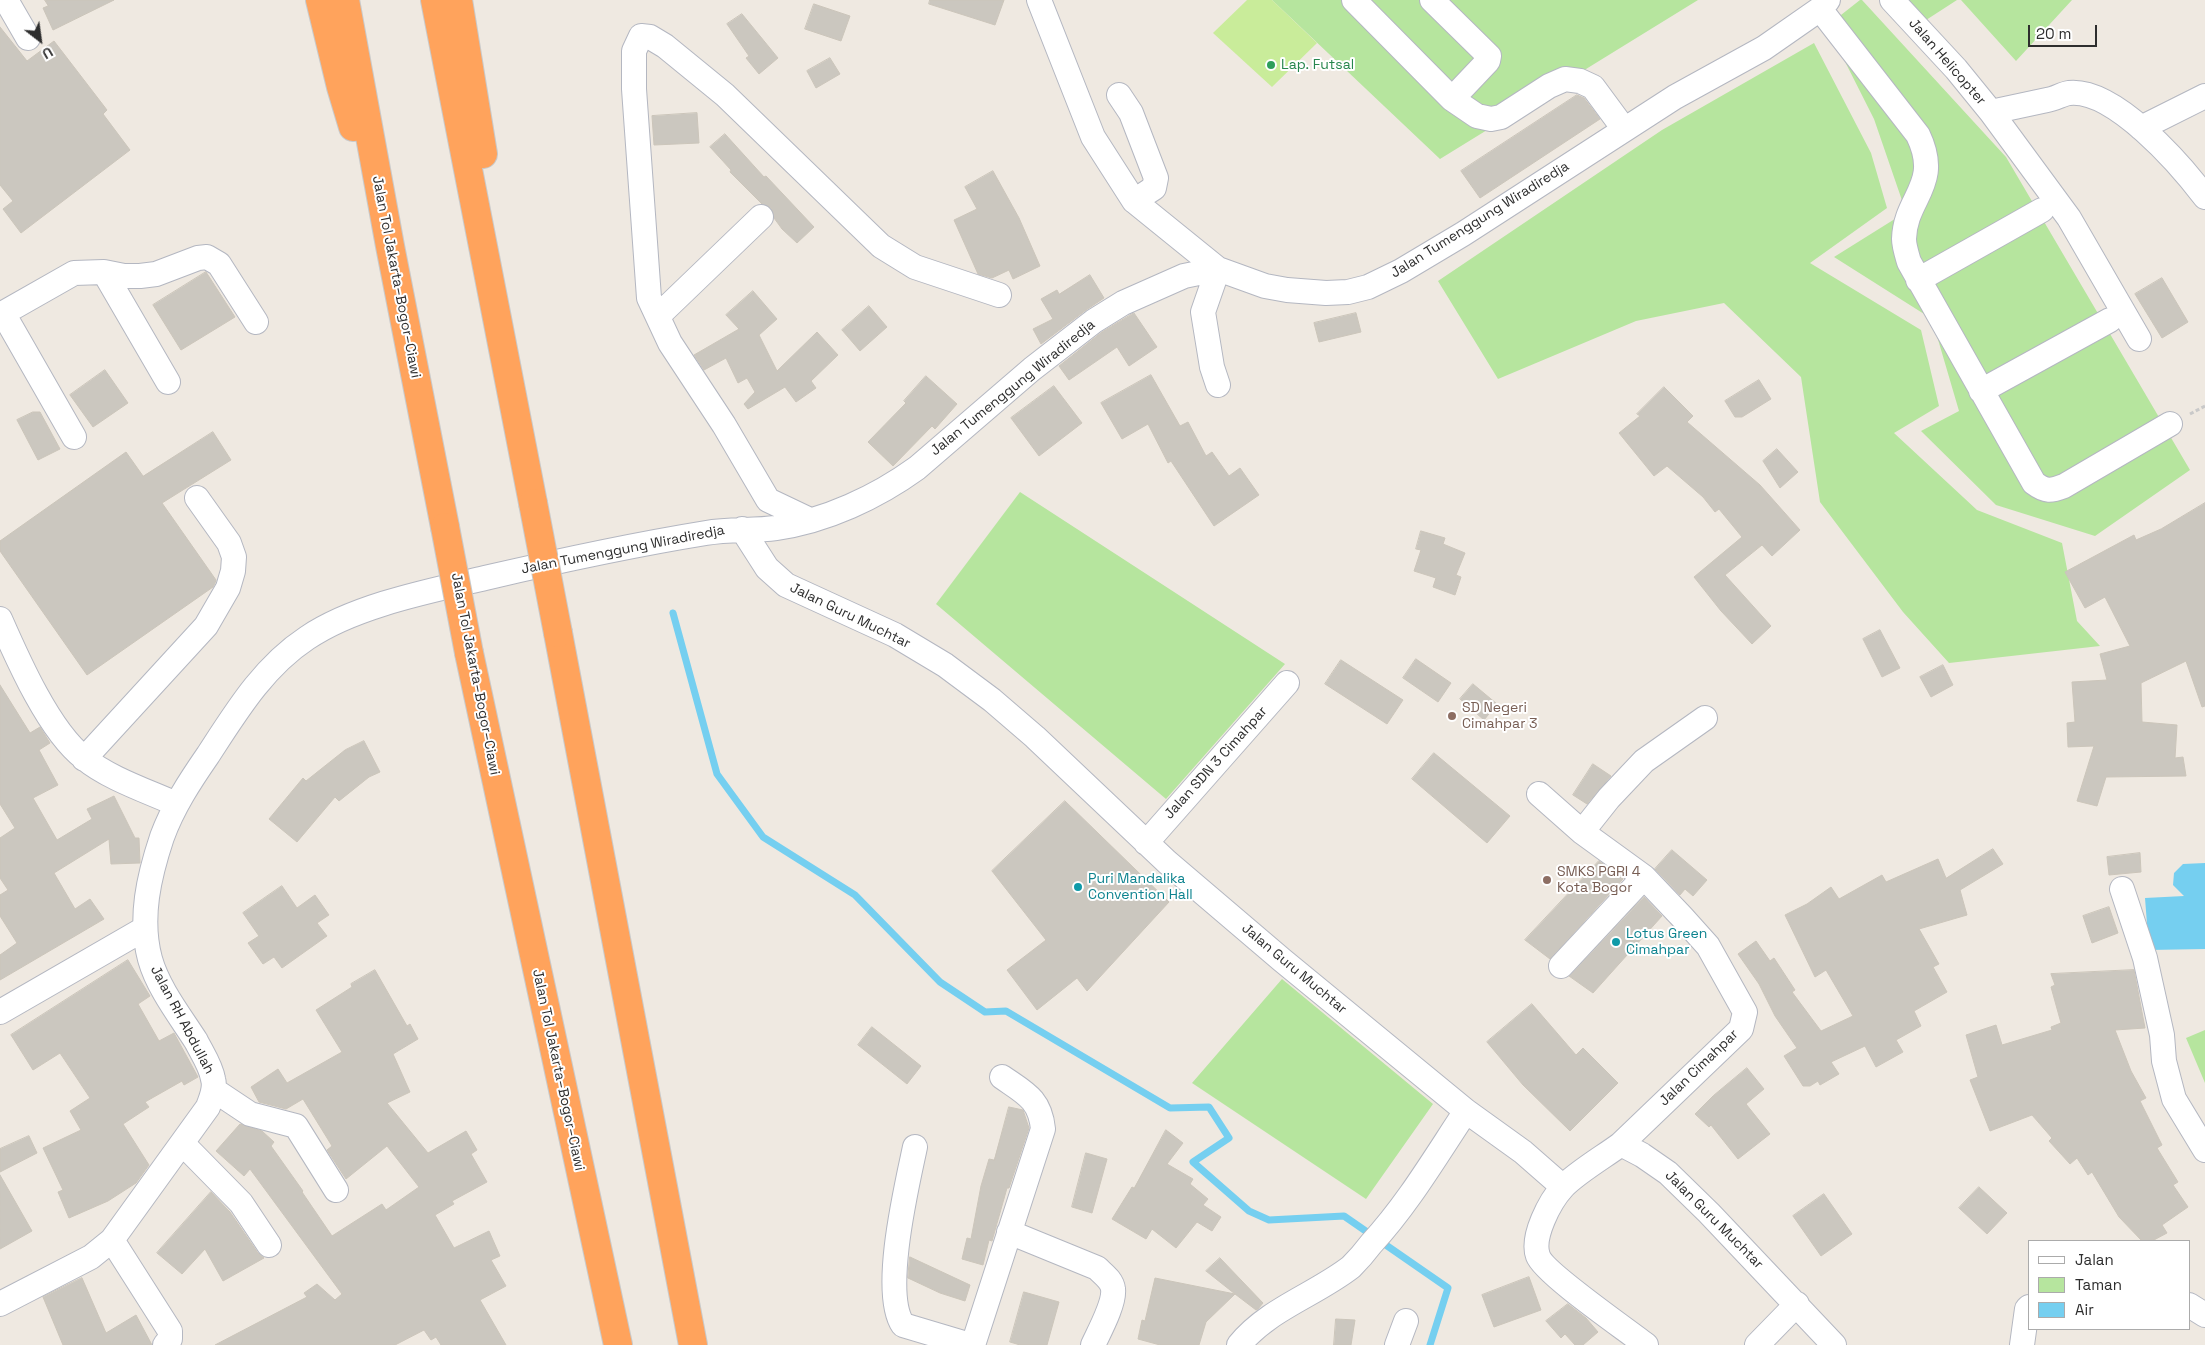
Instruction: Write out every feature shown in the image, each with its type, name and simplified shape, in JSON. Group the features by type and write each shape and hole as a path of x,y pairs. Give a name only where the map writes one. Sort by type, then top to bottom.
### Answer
{"highway":[{"path":"320,0 341,87 390,246"},
{"name":"Jalan Tol Jakarta–Bogor–Ciawi","path":"345,0 390,246 469,654 618,1345"},
{"path":"435,0 558,633 693,1345"},
{"path":"458,0 490,206 500,334"}],"street":[{"path":"6,0 28,38"},
{"path":"1039,0 1093,137 1134,201 1218,269 1203,312 1206,339 1218,385"},
{"path":"1354,0 1452,99 1477,116 1491,119 1501,117 1565,79 1580,81 1593,87 1624,128"},
{"path":"1432,0 1489,56 1488,61 1452,99"},
{"name":"Jalan Helicopter","path":"1892,0 1944,55 1991,112 2050,100 2069,93 2092,96 2113,105 2141,128 2175,162 2205,197"},
{"path":"1824,5 1918,136 1925,151 1926,178 1910,216 1904,240 1909,262 2034,483 2042,489 2050,491 2064,486 2170,424"},
{"name":"Jalan Tumenggung Wiradiredja","path":"424,592 547,564 708,532 776,528 810,520 850,506 899,481 917,468 1032,369 1094,321 1116,308 1184,276 1218,269 1265,286 1287,290 1326,293 1348,292 1368,287 1401,271 1462,234 1675,96 1764,48 1824,5"},
{"path":"810,520 768,500 724,425 670,343 650,298 634,89 634,51 641,36 650,37 665,46 725,95 881,246 915,266 999,295"},
{"path":"1119,95 1131,113 1156,178 1154,188 1134,201"},
{"path":"2141,128 2205,96"},
{"path":"1991,112 2069,218 2138,339"},
{"path":"1918,280 2042,210"},
{"path":"658,316 761,217"},
{"path":"74,437 2,314 74,273 104,272 124,276 148,275 198,258 208,257 220,264 256,322"},
{"path":"104,272 168,382"},
{"path":"1981,391 2110,320"},
{"path":"84,759 206,626 228,588 234,557 229,543 197,498"},
{"name":"Jalan Guru Muchtar","path":"742,529 767,568 786,585 895,635 945,665 992,700 1035,737 1146,843 1282,960 1466,1111 1523,1152 1563,1187"},
{"name":"Jalan RH Abdullah","path":"0,1304 91,1257 112,1240 183,1144 208,1107 214,1090 214,1078 205,1057 160,982 151,961 144,929 153,868 176,804 236,713 266,674 286,653 330,625 424,592"},
{"path":"0,619 20,666 62,736 84,759 127,782 176,804"},
{"name":"Jalan SDN 3 Cimahpar","path":"1146,843 1287,683"},
{"path":"1582,832 1609,798 1644,761 1705,718"},
{"name":"Jalan Cimahpar","path":"1539,794 1582,832 1644,877 1708,946 1745,1012 1741,1029 1621,1144"},
{"path":"1562,966 1644,877"},
{"path":"2122,890 2145,958 2162,1035 2164,1061 2174,1099 2205,1150"},
{"path":"0,1012 144,929"},
{"path":"915,1147 898,1230 895,1305 898,1317 903,1324 972,1345 1043,1129 1042,1114 1035,1102 1002,1077"},
{"path":"214,1090 250,1114 296,1126 336,1190"},
{"path":"1239,1345 1250,1332 1266,1319 1352,1266 1390,1224 1466,1111"},
{"path":"183,1144 241,1203 269,1245"},
{"path":"1621,1144 1563,1187 1541,1224 1536,1241 1538,1257 1552,1274 1646,1345"},
{"name":"Jalan Guru Muchtar","path":"1621,1144 1642,1155 1668,1173 1834,1345"},
{"path":"1009,1232 1097,1268 1108,1277 1113,1289 1111,1300 1094,1345"},
{"path":"112,1240 170,1331 170,1339 165,1345"},
{"path":"1757,1345 1796,1304"},
{"path":"2190,1307 2205,1315"},
{"path":"2022,1345 2026,1309 2028,1308"},
{"path":"1397,1345 1406,1321"}],"green space":[{"name":"Lap. Futsal","path":"1247,0 1272,0 1317,43 1272,87 1213,33"},
{"path":"1272,0 1698,0 1440,159"},
{"path":"1860,0 2006,157 2190,470 2095,536 1996,505 1921,431 1959,411 1932,319 1834,257 1906,212 1874,119 1827,26"},
{"path":"1902,0 1957,0 1923,22"},
{"path":"1961,0 2072,0 2016,61"},
{"path":"1814,43 1871,153 1887,208 1810,263 1921,330 1939,406 1894,433 1977,510 2062,543 2077,621 2100,646 1949,663 1903,612 1820,502 1801,377 1724,303 1636,321 1498,379 1438,281 1662,130"},
{"path":"1020,492 1285,664 1166,799 936,604"},
{"path":"1282,979 1433,1104 1366,1199 1192,1083"},
{"path":"2205,1030 2205,1083 2186,1038"}],"water":[{"path":"2205,863 2205,949 2149,950 2145,898 2184,896 2173,885 2174,873 2183,864"}],"building":[{"path":"45,0 114,0 53,30 43,8 48,6"},
{"path":"930,0 1004,0 995,25 929,4"},
{"path":"814,4 850,16 841,41 805,29"},
{"path":"742,14 778,58 759,74 746,58 749,56 727,24"},
{"path":"0,27 27,61 54,41 107,110 103,114 130,150 21,233 3,209 13,201 0,185"},
{"path":"830,58 840,74 816,88 807,71"},
{"path":"1577,95 1584,98 1600,119 1480,198 1461,171"},
{"path":"697,113 699,143 654,145 652,116"},
{"path":"725,134 764,177 766,176 814,227 797,243 782,229 774,218 771,208 762,204 730,172 731,170 710,147"},
{"path":"993,171 1019,218 1040,266 1013,279 1009,270 992,278 978,274 954,220 977,209 965,187"},
{"path":"206,272 235,317 181,350 153,305"},
{"path":"1090,275 1104,298 1041,344 1033,329 1053,319 1041,299 1057,290 1059,294"},
{"path":"2162,278 2188,322 2162,338 2135,294"},
{"path":"753,291 777,319 759,335 777,371 817,332 838,355 811,381 816,388 796,402 785,387 748,409 744,404 755,392 747,378 738,383 726,358 704,370 694,355 739,329 726,315"},
{"path":"869,306 887,327 860,351 842,330"},
{"path":"1134,313 1157,347 1129,366 1117,347 1069,380 1059,366 1102,332"},
{"path":"1356,313 1361,332 1319,342 1314,323"},
{"path":"105,370 128,403 93,427 70,395"},
{"path":"1151,375 1180,426 1188,422 1206,456 1212,452 1229,476 1240,468 1259,495 1214,526 1171,461 1168,463 1148,424 1122,439 1101,403"},
{"path":"926,376 957,404 935,429 932,426 893,466 868,442 906,403 904,401"},
{"path":"1759,380 1771,399 1742,417 1735,417 1725,401"},
{"path":"1054,386 1082,423 1039,456 1011,418"},
{"path":"1664,387 1693,416 1687,422 1760,485 1800,530 1772,556 1762,545 1725,575 1771,626 1752,644 1721,611 1694,577 1742,537 1719,509 1715,512 1703,497 1667,466 1654,476 1619,433 1640,416 1637,414"},
{"path":"33,412 40,412 60,449 38,460 17,420"},
{"path":"213,432 231,460 162,503 216,580 213,587 87,675 0,551 0,541 126,452 143,476"},
{"path":"1777,449 1798,472 1780,488 1763,461"},
{"path":"2205,503 2205,706 2202,707 2186,661 2141,683 2142,722 2177,725 2175,758 2183,757 2186,776 2106,777 2097,806 2077,801 2094,746 2068,747 2067,723 2075,722 2072,682 2107,680 2100,654 2130,646 2105,597 2085,608 2065,572 2134,535 2136,540 2161,529"},
{"path":"1421,531 1445,538 1443,544 1465,553 1456,575 1461,577 1455,595 1433,587 1436,578 1414,571 1421,550 1416,549"},
{"path":"1880,630 1900,668 1882,677 1863,639"},
{"path":"1416,659 1451,683 1438,702 1403,678"},
{"path":"1341,660 1403,700 1387,724 1325,684"},
{"path":"1943,665 1953,685 1931,697 1920,677"},
{"path":"1473,684 1497,704 1484,720 1460,699"},
{"path":"0,685 30,733 40,727 50,743 39,750 58,785 33,798 57,840 92,819 87,809 114,796 135,838 139,838 140,863 111,864 109,839 54,873 75,909 90,899 104,919 0,980 0,955 17,943 0,916 0,895 8,890 0,878 0,838 15,828 0,804"},
{"path":"364,741 380,772 369,777 339,801 335,797 297,842 269,819 303,778 306,781 345,750"},
{"path":"1434,753 1510,816 1487,843 1412,779"},
{"path":"1593,764 1611,776 1587,804 1573,795"},
{"name":"Puri Mandalika Convention Hall","path":"1065,801 1169,902 1087,991 1077,978 1037,1010 1007,970 1046,940 992,871"},
{"path":"1993,849 2003,864 1960,890 1967,915 1919,929 1939,964 1933,967 1947,992 1914,1011 1921,1026 1896,1040 1903,1052 1876,1067 1865,1046 1831,1062 1839,1074 1820,1085 1818,1081 1810,1086 1803,1086 1784,1056 1797,1048 1775,1016 1759,984 1738,954 1756,941 1770,961 1774,958 1795,990 1792,992 1821,1031 1853,1016 1826,970 1815,977 1785,915 1807,904 1831,887 1839,899 1882,875 1886,882 1938,859 1946,878"},
{"path":"1672,850 1707,880 1693,896 1685,889 1680,895 1655,869"},
{"path":"2140,853 2141,872 2109,875 2107,857"},
{"name":"Lotus Green Cimahpar","path":"1599,861 1623,879 1550,959 1525,940"},
{"path":"282,886 297,908 315,895 329,915 317,923 327,936 282,968 274,957 263,964 248,943 259,936 243,913"},
{"name":"Lotus Green Cimahpar","path":"1644,897 1662,916 1593,993 1569,976"},
{"path":"2109,907 2118,933 2092,943 2083,916"},
{"path":"128,960 150,996 138,1004 159,1041 174,1033 198,1077 184,1085 182,1081 145,1102 149,1107 123,1124 149,1165 136,1183 108,1201 69,1218 58,1192 63,1190 43,1148 81,1130 70,1111 90,1098 60,1053 33,1070 11,1035"},
{"path":"375,970 407,1026 410,1024 418,1039 393,1054 410,1092 387,1103 428,1153 466,1131 477,1150 471,1154 487,1182 452,1201 454,1204 435,1215 454,1248 489,1231 500,1256 491,1260 506,1286 480,1300 506,1345 441,1345 436,1337 431,1340 424,1330 395,1345 215,1345 307,1297 304,1293 317,1284 335,1300 342,1294 250,1169 244,1176 216,1151 240,1124 262,1131 274,1142 271,1146 332,1236 382,1204 386,1210 419,1187 387,1146 346,1179 327,1150 332,1146 303,1099 286,1109 259,1102 251,1087 278,1069 287,1083 342,1052 316,1010 352,987 351,984"},
{"path":"2134,970 2145,1028 2115,1030 2131,1071 2146,1098 2140,1101 2162,1145 2157,1148 2178,1182 2173,1185 2188,1207 2162,1225 2167,1233 2154,1240 2141,1240 2119,1217 2092,1172 2088,1175 2077,1158 2070,1164 2049,1141 2052,1138 2032,1115 1990,1131 1970,1080 1978,1077 1966,1035 1996,1025 2002,1045 2052,1030 2051,1027 2061,1023 2051,987 2055,985 2051,974"},
{"path":"1532,1004 1576,1055 1583,1048 1618,1083 1570,1131 1523,1085 1487,1042"},
{"path":"872,1027 921,1066 907,1084 858,1045"},
{"path":"1747,1068 1764,1089 1746,1104 1770,1134 1738,1159 1711,1125 1709,1127 1695,1114 1713,1096"},
{"path":"1009,1107 1023,1110 1029,1128 1009,1188 1007,1188 992,1241 989,1240 983,1265 962,1259 967,1238 971,1239 981,1186 989,1159 994,1160"},
{"path":"1166,1130 1183,1143 1167,1164 1193,1179 1190,1184 1208,1199 1203,1205 1221,1217 1212,1231 1197,1222 1176,1248 1152,1229 1146,1239 1112,1219 1132,1187 1134,1188"},
{"path":"29,1136 37,1153 0,1172 0,1149"},
{"path":"1086,1153 1107,1159 1092,1213 1072,1207"},
{"path":"0,1175 32,1231 0,1249"},
{"path":"1979,1187 2007,1213 1987,1234 1959,1208"},
{"path":"211,1192 230,1212 258,1253 264,1258 223,1281 205,1249 182,1274 157,1253"},
{"path":"1824,1194 1852,1234 1821,1256 1793,1216"},
{"path":"910,1257 970,1285 965,1301 940,1293 908,1278"},
{"path":"1220,1258 1263,1303 1258,1309 1256,1310 1206,1271"},
{"path":"1529,1277 1541,1310 1494,1327 1482,1295"},
{"path":"82,1278 106,1333 136,1315 152,1345 63,1345 43,1297"},
{"path":"1155,1278 1235,1294 1206,1322 1199,1345 1160,1345 1138,1339 1142,1320 1145,1321"},
{"path":"1024,1292 1059,1302 1047,1345 1020,1345 1010,1342"},
{"path":"1568,1304 1586,1318 1598,1332 1583,1345 1575,1345 1565,1334 1561,1338 1546,1321"},
{"path":"1336,1319 1355,1320 1351,1345 1334,1345"}],"waterway":[{"path":"673,613 717,774 763,837 855,895 940,982 985,1012 1006,1011 1170,1108 1209,1107 1229,1138 1193,1162 1249,1211 1269,1220 1344,1216 1448,1288 1430,1345"}],"place":[{"name":"Lap. Futsal","path":"1271,65"},
{"name":"SD Negeri Cimahpar 3","path":"1452,716"},
{"name":"SMKS PGRI 4 Kota Bogor","path":"1547,880"},
{"name":"Puri Mandalika Convention Hall","path":"1078,887"},
{"name":"Lotus Green Cimahpar","path":"1616,942"}]}
